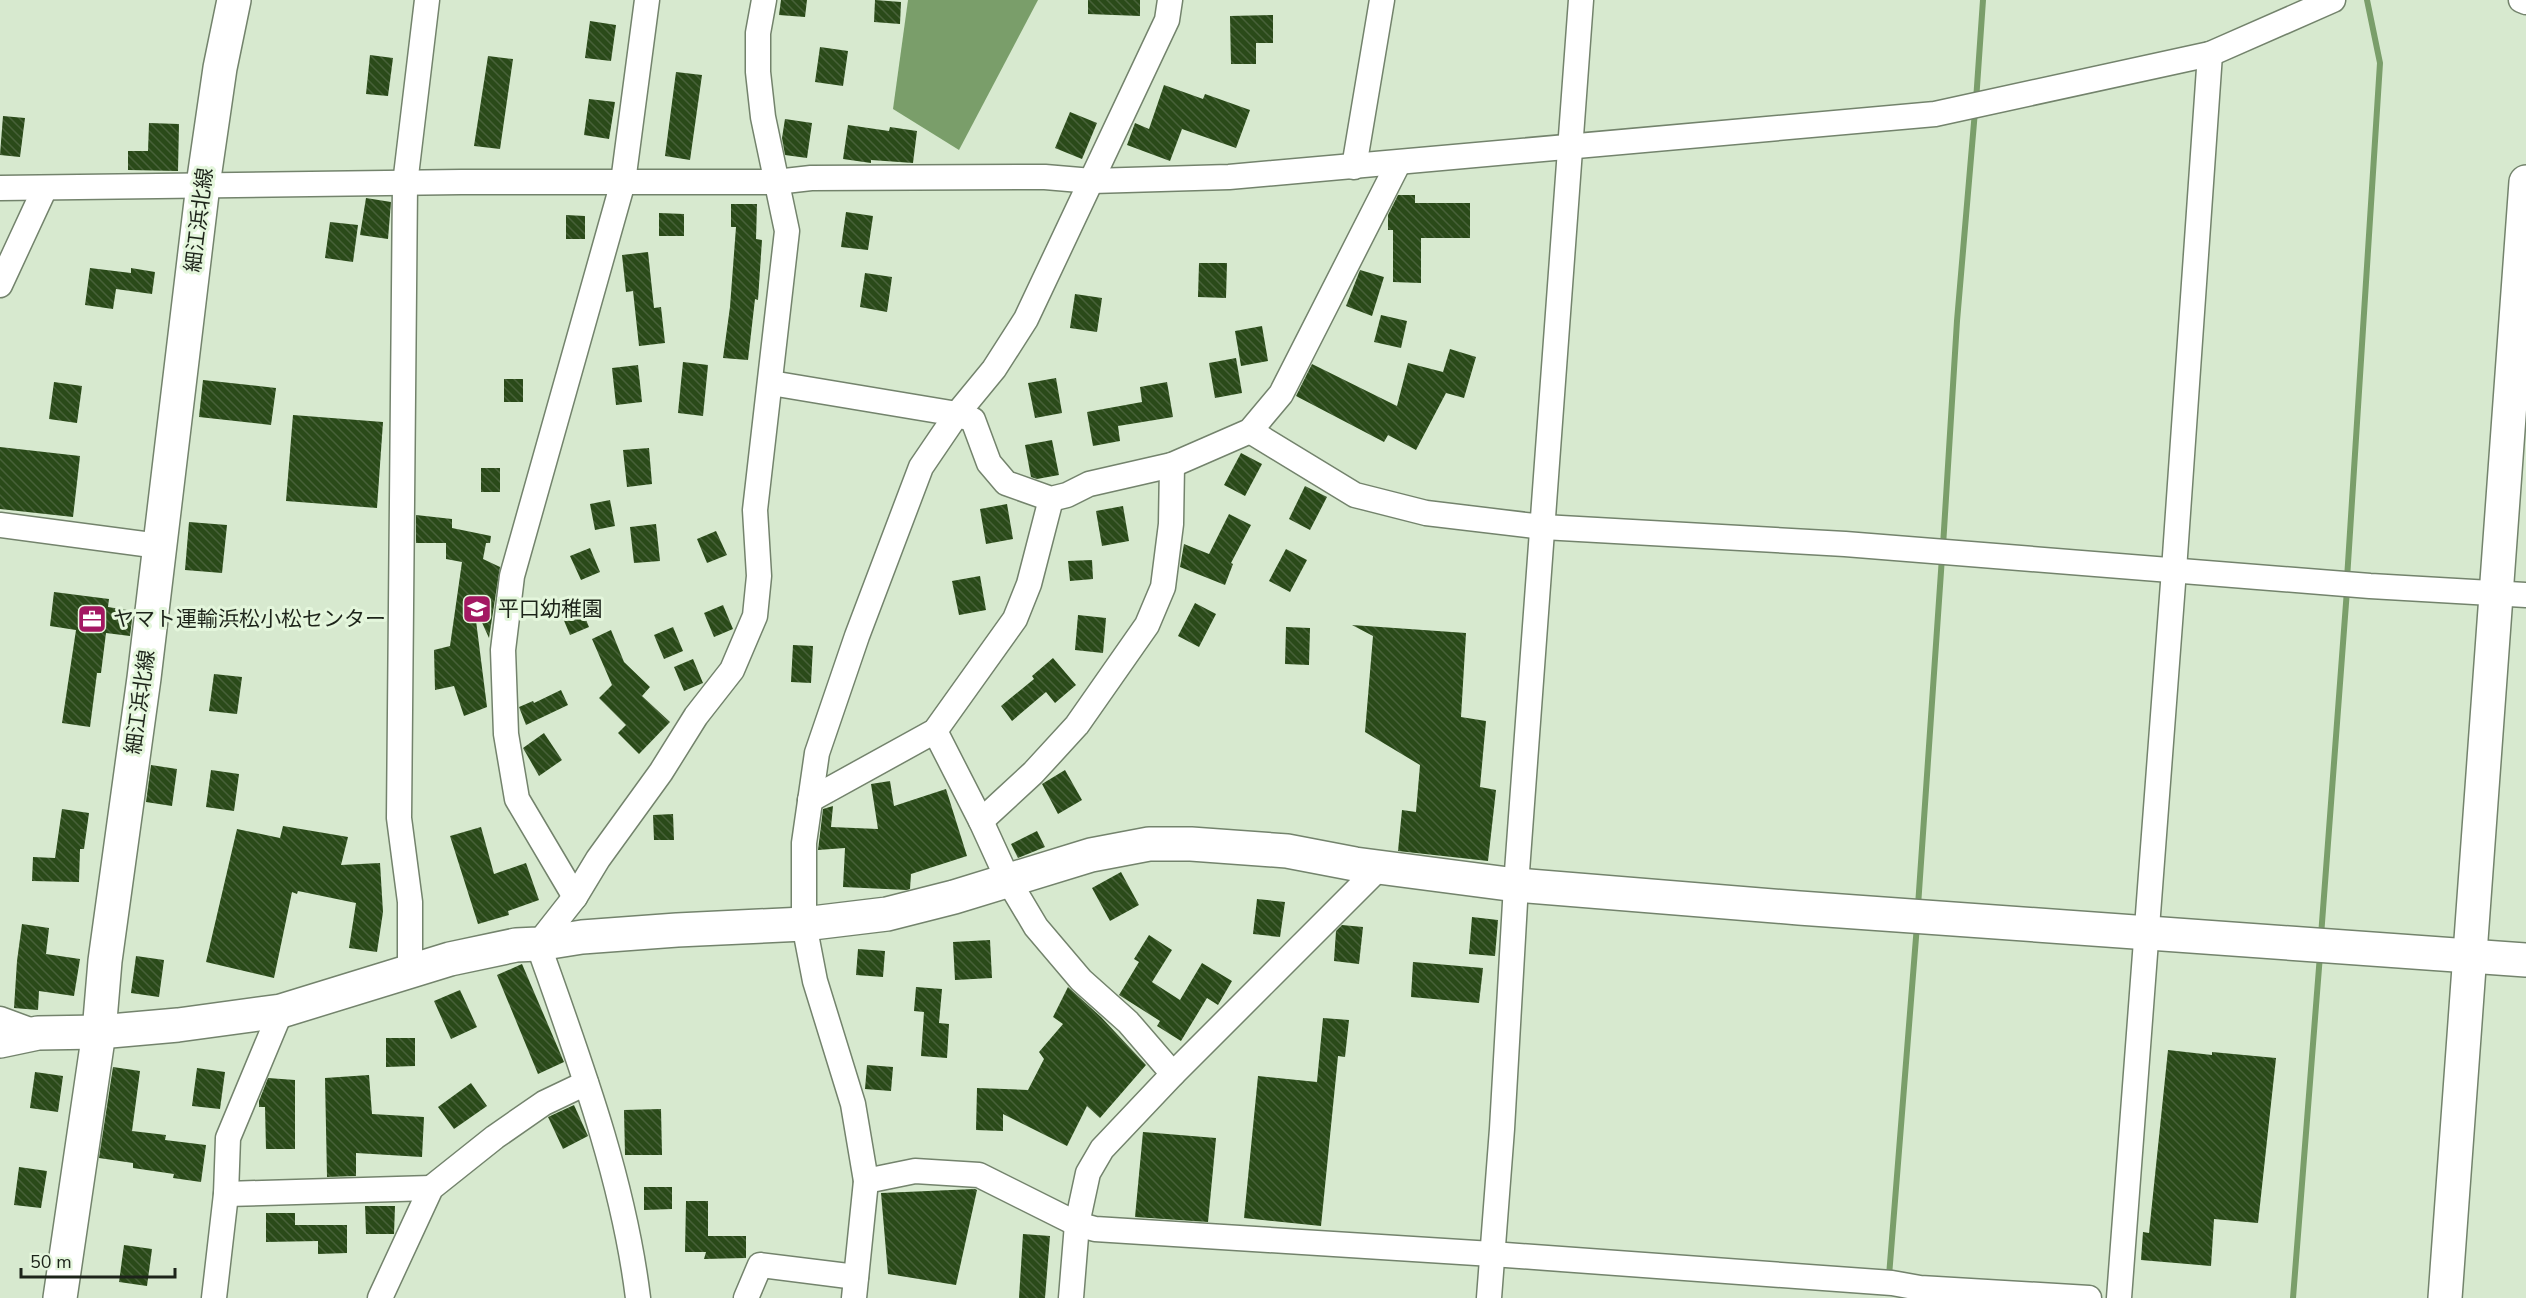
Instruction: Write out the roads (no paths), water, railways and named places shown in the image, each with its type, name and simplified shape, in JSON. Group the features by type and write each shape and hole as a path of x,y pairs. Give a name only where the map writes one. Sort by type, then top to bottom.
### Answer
{"street":[{"name":"細江浜北線","path":"60,1298 99,1032 105,961 203,185 220,68 234,0"},
{"path":"410,971 410,902 399,818 405,184 427,0"},
{"path":"575,897 517,799 506,734 503,650 512,576 623,182 646,0"},
{"path":"538,944 575,897 598,859 660,772 696,716 732,670 755,616 759,576 755,510 787,231 763,117 758,72 758,33 764,0"},
{"path":"746,1298 760,1265 855,1287 866,1181 853,1104 815,981 804,924 804,843 817,753 861,626 921,467 957,414 994,369 1026,319 1167,20 1170,0"},
{"path":"1354,167 1382,0"},
{"path":"1489,1298 1516,885 1581,0"},
{"path":"0,188 776,182 811,177 1045,177 1092,181 1229,177 1398,164 1935,114 2210,54 2333,0"},
{"path":"2521,0 2526,2"},
{"path":"2119,1298 2210,54"},
{"path":"771,383 957,414 973,420 989,463 1006,483 1051,499 1067,495 1089,484 1172,465 1250,431 1281,393 1398,164"},
{"path":"2445,1298 2470,955 2511,594 2526,182"},
{"path":"0,285 45,188"},
{"path":"1250,431 1355,495 1426,513 1543,527 1845,544 2333,583 2511,594"},
{"path":"981,821 1033,773 1077,725 1147,625 1163,587 1171,524 1172,465"},
{"path":"810,800 935,731 1015,619 1029,584 1051,499"},
{"path":"0,525 159,546"},
{"path":"935,731 1008,880 1036,927 1081,980 1128,1022 1173,1074"},
{"path":"0,1041 38,1033 99,1032 178,1025 281,1011 450,959 505,948 582,937 804,924 887,914 1091,855 1149,844 1191,844 1287,851 1380,867 1516,885 2526,960"},
{"path":"1071,1298 1077,1224 1088,1173 1102,1149 1173,1074 1380,867"},
{"path":"538,944 586,1083 624,1215 638,1298"},
{"path":"214,1298 226,1194 228,1138 281,1011"},
{"path":"0,1019 38,1033"},
{"path":"380,1298 431,1188 495,1137 544,1103 586,1083"},
{"path":"866,1181 915,1171 979,1175 1077,1224 1095,1229 1492,1254 1888,1283 1920,1288 2089,1298"},
{"path":"226,1194 431,1188"}],"waterway":[{"path":"1976,101 1983,0"},
{"path":"2347,579 2380,63 2367,0"},
{"path":"1943,546 1957,321 1975,111"},
{"path":"1918,906 1942,557"},
{"path":"2321,936 2347,590"},
{"path":"1889,1276 1917,925"},
{"path":"2293,1298 2320,955"}],"place":[{"name":"平口幼稚園","path":"477,609"},
{"name":"ヤマト運輸浜松小松センター","path":"92,619"}]}
